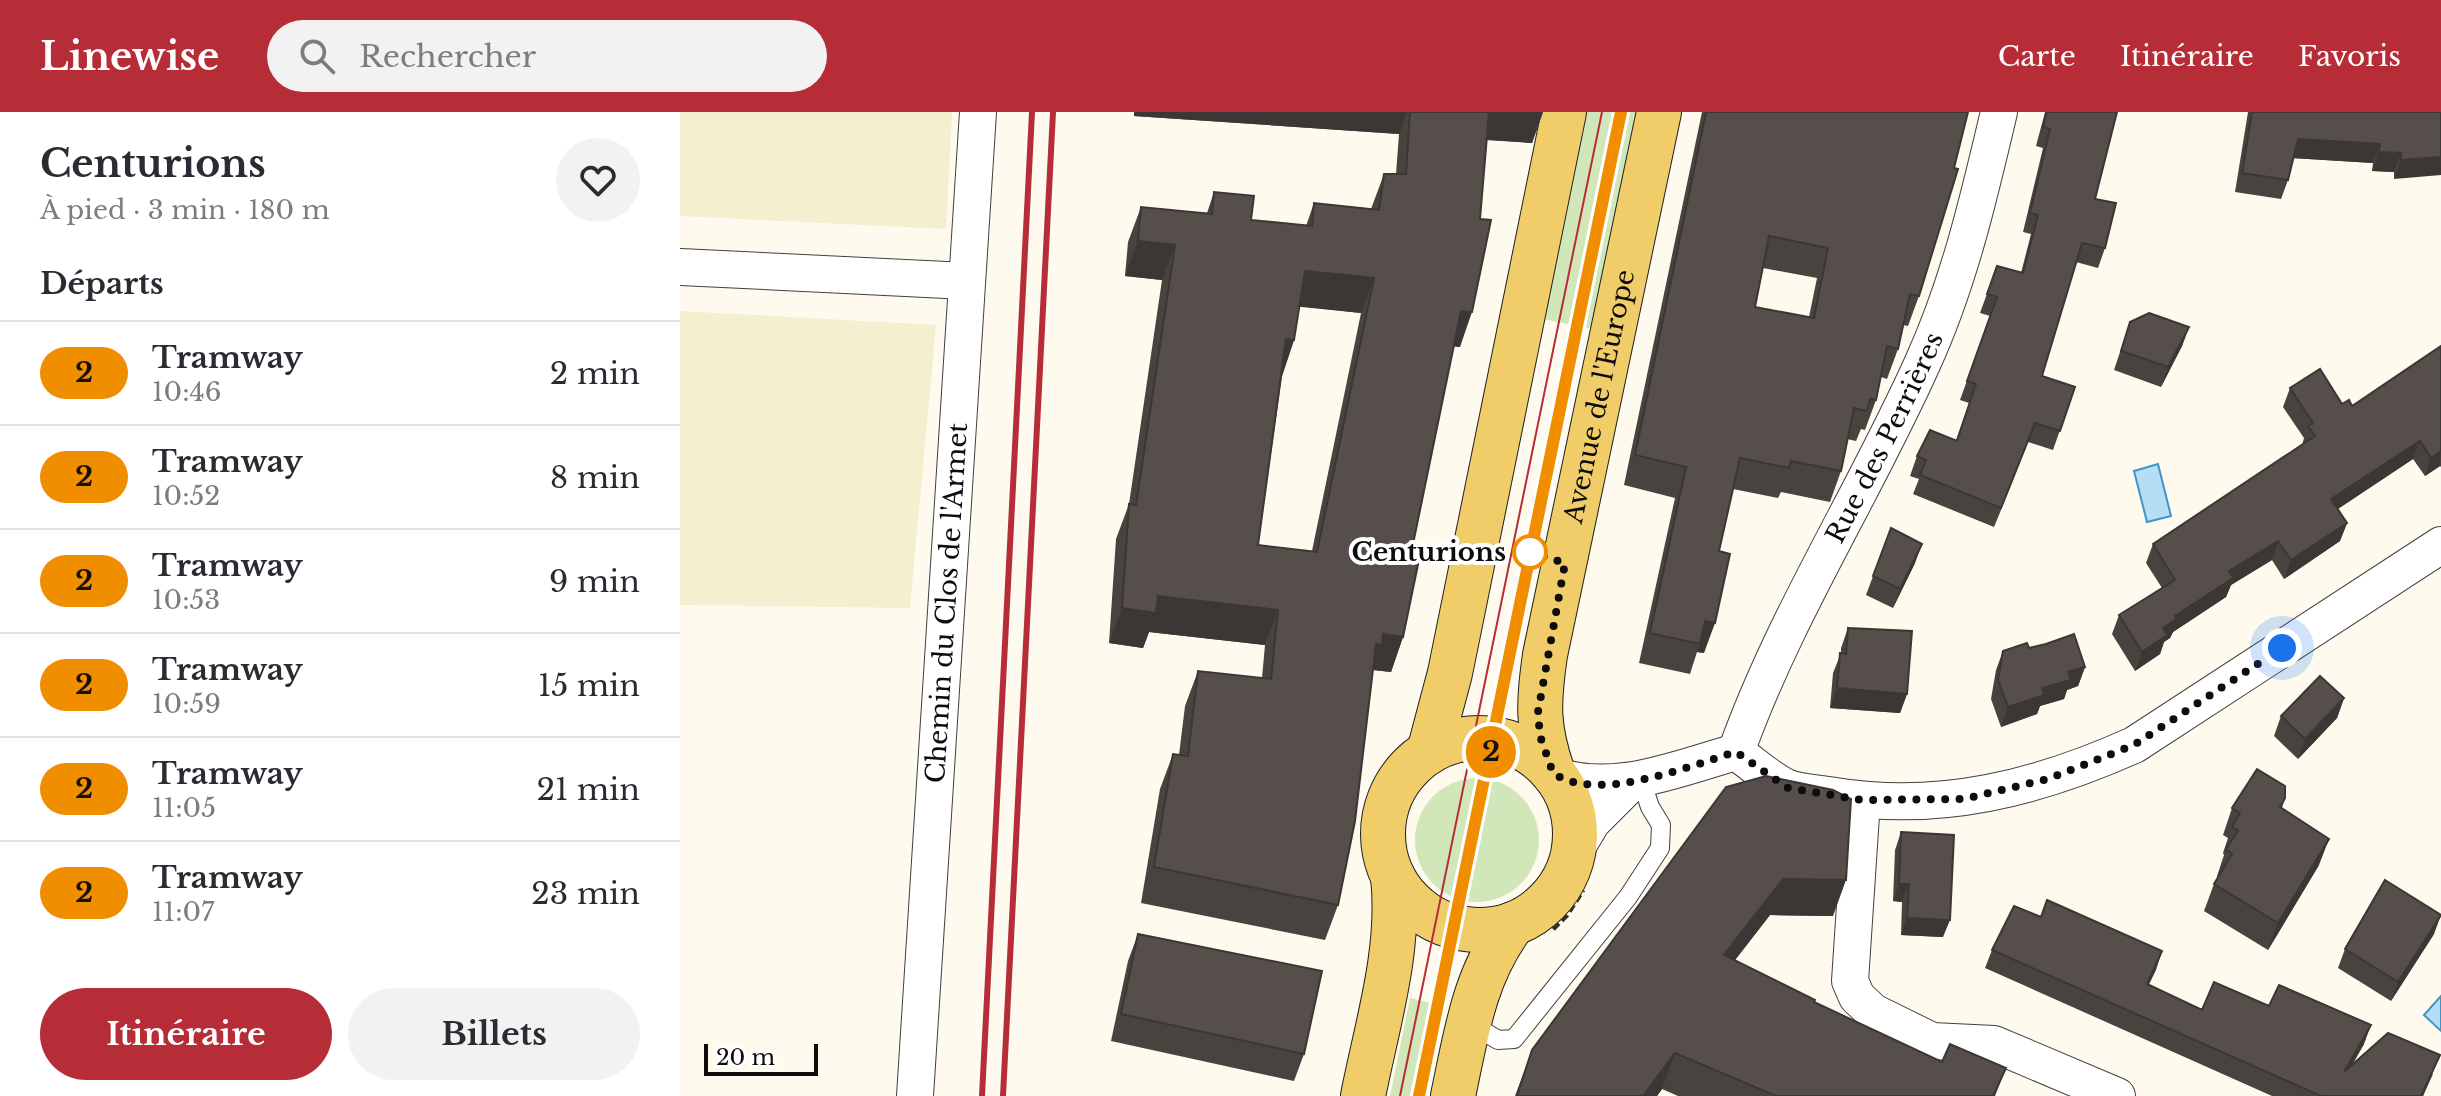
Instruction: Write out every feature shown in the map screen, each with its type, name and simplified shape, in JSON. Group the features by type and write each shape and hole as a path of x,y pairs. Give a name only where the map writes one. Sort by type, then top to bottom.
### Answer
{"main road":[{"path":"1429,752 1450,673 1564,112"},
{"name":"Avenue de l'Europe","path":"1554,774 1540,736 1538,712 1545,655 1659,112"},
{"path":"1363,1096 1387,979 1395,902 1393,877 1384,850 1383,821 1392,794 1407,770 1429,752 1450,742 1494,739 1516,745 1536,757 1554,774 1572,813 1573,854 1561,883 1540,908 1513,924 1483,931 1436,921 1411,902 1393,877"},
{"path":"1453,1096 1480,981 1498,944 1513,924"}],"street":[{"name":"Chemin du Clos de l'Armet","path":"915,1096 978,112"},
{"name":"Rue des Perrières","path":"1736,752 1806,589 1923,362 1959,269 1999,112"},
{"path":"680,267 967,281"},
{"path":"1554,774 1582,784 1636,781 1736,752 1788,788 1862,800 1964,799 2018,789 2078,770 2134,745 2441,545"},
{"path":"1573,854 1592,822 1636,781"},
{"path":"1862,800 1850,981 1857,997 1873,1012 1932,1041 1994,1044 2117,1096"}],"lane":[{"path":"1468,1022 1498,1040 1514,1039 1628,897 1660,848 1661,825 1636,781"}],"shaded area":[{"path":"680,112 952,112 946,229 680,216"},
{"path":"680,311 936,325 910,608 680,605"}],"green space":[{"path":"1576,112 1643,112 1598,330 1533,317"},
{"path":"1477,778 1501,783 1521,796 1534,816 1539,840 1534,864 1521,884 1501,897 1477,902 1453,897 1433,884 1420,864 1415,840 1420,816 1433,796 1453,783"},
{"path":"1410,998 1444,1006 1426,1096 1390,1096"}],"water":[{"path":"2158,464 2171,516 2147,522 2134,471"},
{"path":"2441,996 2441,1031 2424,1015"}],"building":[{"path":"1410,112 1489,112 1480,219 1491,220 1472,312 1461,311 1413,544 1422,545 1403,637 1383,634 1382,645 1376,644 1355,821 1338,905 1154,867 1173,754 1188,756 1198,671 1271,679 1278,610 1158,596 1156,613 1122,608 1129,504 1136,505 1175,245 1138,241 1141,207 1212,214 1214,192 1254,196 1251,220 1312,226 1314,203 1379,210 1384,174 1406,174","holes":["1305,271 1374,278 1317,552 1258,545 1286,339 1294,340"]},
{"path":"1706,112 1968,112 1954,168 1958,169 1919,296 1910,294 1898,349 1887,346 1876,400 1870,399 1867,411 1854,408 1841,471 1791,461 1789,468 1740,458 1719,551 1730,554 1715,623 1705,621 1700,644 1650,633 1686,467 1635,455","holes":["1769,236 1828,248 1814,318 1755,307"]},
{"path":"2047,112 2117,112 2095,199 2116,203 2105,248 2082,243 2042,376 2075,387 2060,431 2035,423 2001,508 1920,475 1926,460 1917,456 1930,430 1957,441 1976,384 1967,381 1997,297 1987,294 1997,266 2023,273 2038,215 2030,213 2050,129 2043,127"},
{"path":"2252,112 2441,112 2441,157 2401,160 2401,153 2379,152 2380,144 2298,139 2288,180 2242,173"},
{"path":"2149,313 2189,327 2168,367 2121,351 2130,322"},
{"path":"2441,346 2441,451 2431,458 2420,441 2331,499 2347,523 2291,560 2278,541 2229,571 2233,578 2175,616 2177,619 2163,628 2167,635 2142,652 2119,615 2175,580 2153,544 2315,436 2308,426 2313,423 2290,388 2320,369 2342,404 2349,400 2352,406"},
{"path":"1891,528 1922,544 1900,589 1873,576"},
{"path":"1848,628 1912,631 1907,694 1837,688 1840,653 1846,654"},
{"path":"2074,634 2085,667 2068,672 2071,680 2042,688 2044,695 2008,707 1998,680 2003,651 2027,643 2029,648 2046,644"},
{"path":"2320,676 2344,698 2305,739 2281,716"},
{"path":"2257,769 2285,786 2285,798 2280,807 2329,839 2278,923 2214,884 2232,854 2226,849 2238,831 2232,827 2240,813 2232,808"},
{"path":"1766,776 1833,790 1851,799 1846,880 1783,879 1724,955 1814,1002 1942,1062 1950,1044 2006,1068 1993,1096 1776,1096 1675,1053 1643,1096 1517,1096 1532,1050 1726,787"},
{"path":"1901,832 1954,835 1950,920 1907,918 1909,884 1899,884"},
{"path":"2385,880 2441,915 2398,982 2345,949"},
{"path":"2047,900 2162,951 2147,984 2202,1010 2214,982 2269,1006 2279,985 2371,1025 2344,1072 2388,1033 2440,1055 2421,1096 2321,1096 1992,950 2014,906 2041,917"},
{"path":"1138,934 1322,971 1304,1054 1121,1014"}],"tram line":[{"path":"1400,1096 1602,112"},
{"path":"1419,1096 1621,112"},
{"name":"2","path":"1419,1096 1621,112"}],"railway":[{"path":"982,1096 1032,112"},
{"path":"1003,1096 1053,112"}],"place":[{"name":"Centurions","path":"1530,552"}],"route":[{"path":"1530,552 1565,563 1545,655 1538,712 1540,736 1553,773 1582,784 1632,782 1736,752 1788,788 1862,800 1964,799 2018,789 2078,770 2134,745 2282,648"}]}
